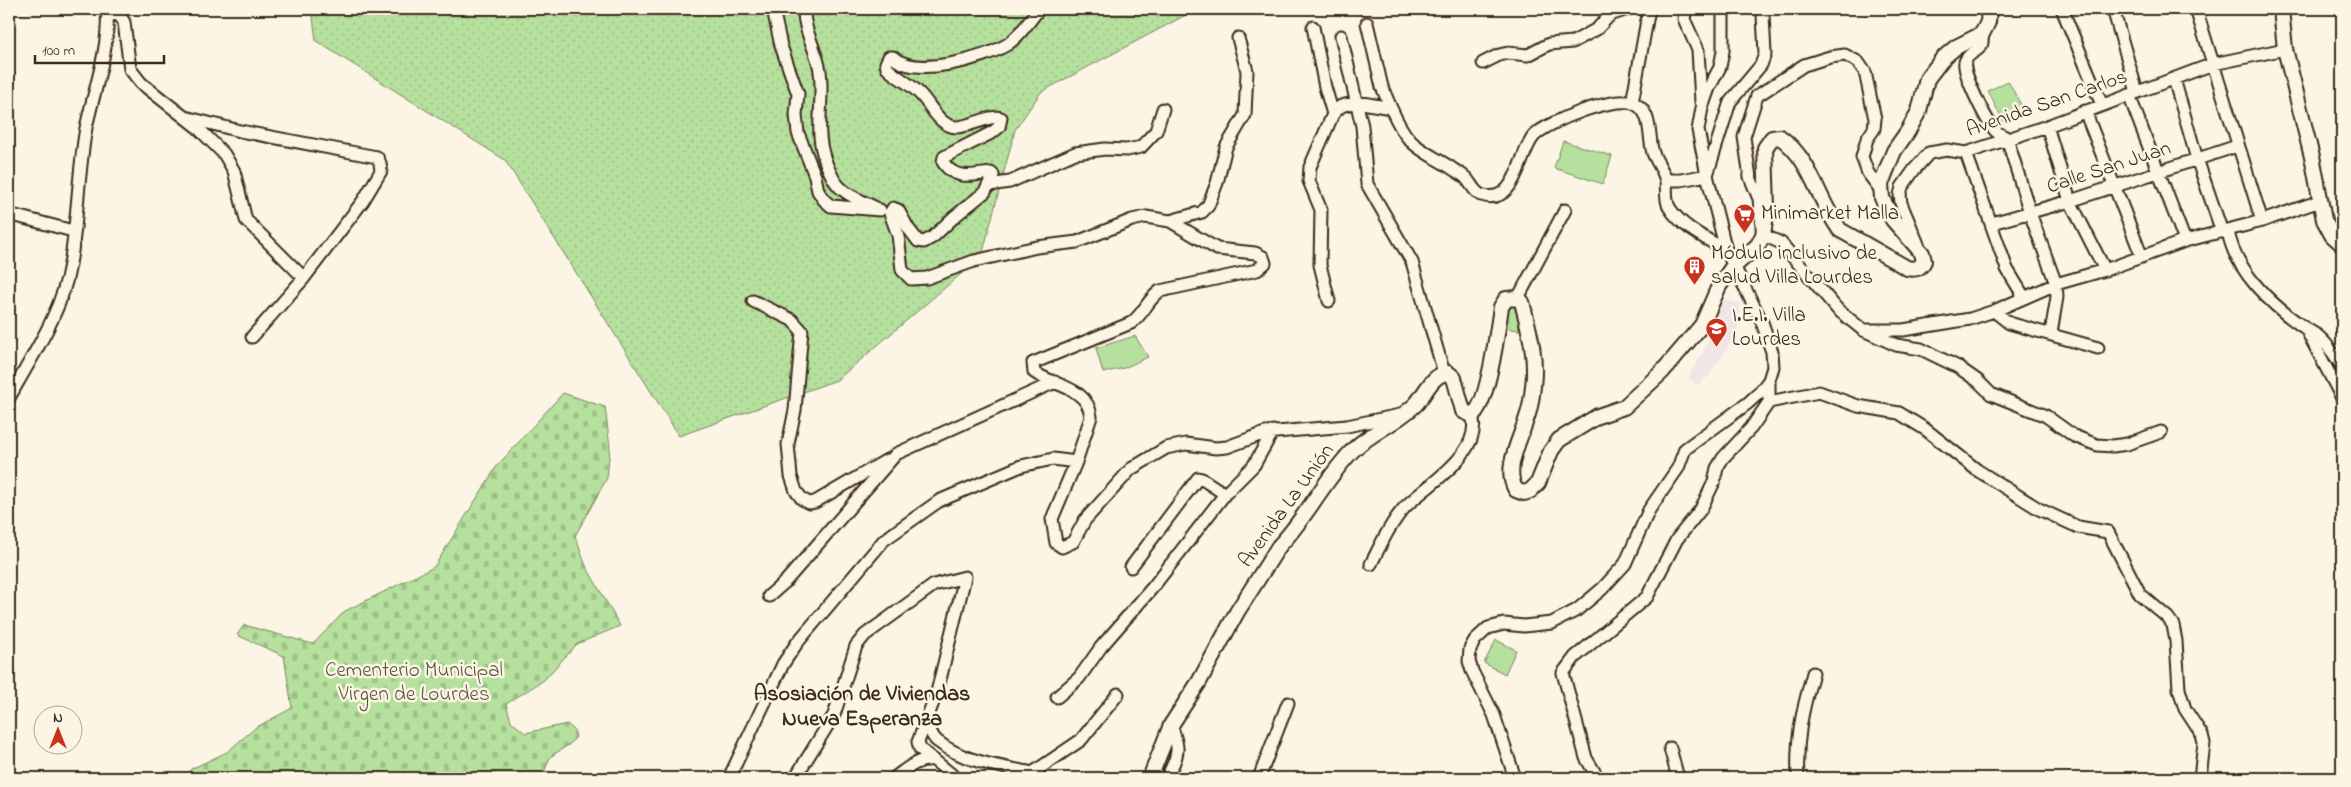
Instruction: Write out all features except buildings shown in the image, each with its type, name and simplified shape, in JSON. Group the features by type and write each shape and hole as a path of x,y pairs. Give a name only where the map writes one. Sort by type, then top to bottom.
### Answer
{"main road":[{"path":"1444,373 1448,373 1454,378 1463,411 1472,415 1477,410 1484,393 1501,307 1506,299 1518,298 1522,302 1534,356 1533,386 1526,420 1516,446 1511,479 1516,490 1524,493 1530,491 1538,483 1551,451 1559,440 1598,416 1624,407 1662,372 1702,325 1719,286 1734,266 1758,245 1763,235 1767,208 1766,148 1770,140 1780,137 1792,146 1803,160 1833,220 1840,230 1907,268 1914,269 1920,266 1924,261 1922,253 1893,220 1882,198 1880,189 1892,156 1919,111 1926,79 1934,67 1956,48 1982,34 1988,22 1989,9"},
{"path":"2281,9 2286,49 2314,161 2320,201 2332,235 2342,244"},
{"name":"Avenida La Unión","path":"1150,778 1171,725 1200,682 1237,612 1279,546 1288,537 1315,497 1355,449 1415,405 1437,376 1444,373"}],"street":[{"path":"773,9 781,46 798,94 796,115 798,133 816,176 818,192 831,206 885,212 893,208 898,210 916,239 924,242 933,237 985,192 992,180 992,173 976,176 957,175 947,169 943,162 948,155 956,153 993,132 999,127 1001,118 995,117 965,127 954,127 942,121 920,94 894,75 887,68 886,63 889,58 893,57 900,63 922,67 946,65 993,51 1009,43 1039,9"},
{"path":"804,9 804,19 820,74 822,89 819,111 819,143 827,166 836,185 844,192 885,212 898,235 902,270 908,278 919,280 974,261 1037,247 1077,242 1132,220 1146,217 1170,221 1218,249 1255,253 1263,258 1265,263 1257,270 1160,291 1151,297 1139,317 1131,323 1035,360 1032,365 1034,372 1054,382 1068,386 1090,409 1091,417 1076,462 1052,519 1056,543 1062,547 1073,542 1085,520 1131,470 1166,448 1186,444 1216,448 1227,447 1273,432 1347,426 1401,415"},
{"path":"1483,63 1499,55 1508,53 1528,55 1549,44 1573,42 1597,29 1610,15 1628,9"},
{"path":"1632,103 1649,9"},
{"path":"1598,778 1586,758 1563,674 1575,657 1647,597 1678,539 1701,510 1723,458 1751,428 1769,402 1769,380 1773,367 1772,352 1762,322 1726,250 1706,175 1698,130 1702,108 1709,88 1720,67 1723,51 1723,9"},
{"path":"1706,175 1730,102 1761,65 1765,54 1763,15 1765,9"},
{"path":"2062,9 2102,105"},
{"path":"2113,9 2133,94 2158,171 2185,242"},
{"path":"2196,9 2262,222"},
{"path":"9,398 13,382 48,328 63,292 70,264 80,161 104,47 107,10 120,16 124,22 130,69 141,83 185,117 224,154 234,171 246,220 304,278"},
{"path":"1681,10 1698,50 1702,108"},
{"path":"1367,24 1382,87 1401,132 1418,149 1465,177 1477,192 1482,195 1493,195 1511,185 1534,136 1555,122 1602,104 1632,103 1644,111 1650,131 1653,152 1666,180 1669,206 1692,230 1726,250"},
{"path":"1313,27 1324,87 1333,114"},
{"path":"1982,34 1983,41 1980,48 1967,58 1965,62 1966,76 1994,130 2007,138 2030,213 2056,284 2057,297 2051,334"},
{"path":"1341,36 1362,126 1367,184 1412,262 1444,373"},
{"path":"1170,221 1202,212 1208,206 1217,183 1226,147 1245,115 1247,71 1238,38"},
{"name":"Avenida San Carlos","path":"1922,253 1901,203 1902,187 1914,170 1930,153 1947,150 1966,153 2047,126 2213,64 2286,49"},
{"path":"1880,189 1868,173 1862,157 1867,140 1874,129 1875,119 1864,72 1858,62 1845,56 1830,57 1804,65 1757,96 1744,137 1750,177 1759,199 1763,235 1781,243 1838,310 1863,330 1881,340 1896,345 1921,349 1942,359 1971,376 1991,394 2001,400 2046,416 2074,436 2097,445 2113,446 2127,444 2161,432"},
{"path":"2174,80 2197,159 2231,248 2238,260 2270,299 2321,339 2342,366"},
{"path":"1329,301 1320,265 1321,210 1309,181 1310,167 1333,114 1341,106 1357,102 1391,108"},
{"path":"989,185 1010,182 1075,154 1105,149 1127,150 1141,147 1156,131 1163,109"},
{"path":"2085,111 2142,257"},
{"path":"185,117 240,132 377,157 380,163 381,172 363,201 304,278 252,337"},
{"path":"2047,126 2070,201 2105,270"},
{"name":"Calle San Juan","path":"1992,223 2070,201 2237,146"},
{"path":"1966,153 2007,269 2024,297"},
{"path":"1666,180 1680,180 1706,175"},
{"path":"1863,330 1903,330 1970,319 1994,311 2056,284 2105,270 2185,242 2262,222 2320,201"},
{"path":"1518,298 1565,210"},
{"path":"9,218 16,216 73,231"},
{"path":"753,301 792,320 802,331 794,410 788,444 791,476 796,491 802,500 809,503 816,502 896,454 1054,382"},
{"path":"1994,311 2009,323 2098,348"},
{"path":"2306,329 2342,398"},
{"path":"1514,778 1494,716 1472,672 1469,661 1470,649 1475,640 1488,628 1504,624 1524,626 1552,623 1577,610 1602,589 1625,564 1649,510 1678,468 1685,449 1748,403 1769,380"},
{"path":"1769,402 1819,392 1858,406 1899,413 1925,429 1976,470 2039,509 2078,527 2108,532 2140,594 2168,618 2173,626 2176,641 2179,689 2185,709 2202,735 2204,743 2200,778"},
{"path":"1371,564 1385,535 1405,508 1464,452 1473,432 1474,423 1472,415"},
{"path":"1057,697 1080,678 1101,647 1152,587 1225,494 1254,465 1273,432"},
{"path":"769,596 785,582 896,454"},
{"path":"730,778 783,664 797,643 884,540 940,501 1021,466 1039,460 1053,459 1076,462"},
{"path":"1131,567 1198,478 1225,494"},
{"path":"795,778 834,716 856,646 864,635 934,585 965,578 937,692 927,724 919,736 918,742 920,750 956,777"},
{"path":"1798,778 1797,747 1804,703 1813,673"},
{"path":"927,724 935,740 951,749 992,765 1030,775 1081,740 1118,694"},
{"path":"1259,778 1288,704"},
{"path":"1169,773 1175,762 1178,745 1171,725"},
{"path":"1670,748 1678,778"},
{"path":"894,778 918,761 924,759 934,760"}],"shaded area":[{"name":"I.E.I. Villa Lourdes","path":"1722,299 1741,304 1736,341 1731,342 1708,377 1697,385 1688,378 1711,337"}],"green space":[{"path":"312,9 1197,9 1041,92 1015,130 982,256 837,380 679,436 505,160 316,41"},
{"path":"2008,81 2025,112 2004,123 1988,91"},
{"path":"1563,141 1612,156 1603,184 1554,168"},
{"path":"1507,305 1515,305 1518,308 1519,330 1502,328"},
{"path":"1135,336 1148,357 1124,368 1103,373 1096,348"},
{"name":"Cementerio Municipal Virgen de Lourdes","path":"563,393 605,407 610,447 607,478 575,536 586,566 620,626 577,644 544,680 506,704 511,721 525,733 567,724 574,730 576,737 570,744 550,757 542,778 185,778 191,769 227,752 255,728 292,708 284,656 237,635 244,625 313,644 345,611 434,567 497,466"},
{"path":"1496,640 1516,650 1505,674 1484,663"}],"place":[{"name":"Minimarket Malla","path":"1745,233"},
{"name":"Módulo inclusivo de salud Villa Lourdes","path":"1695,285"},
{"name":"I.E.I. Villa Lourdes","path":"1716,347"}],"district":[{"name":"Asosiación de Viviendas Nueva Esperanza","path":"862,708"}]}
